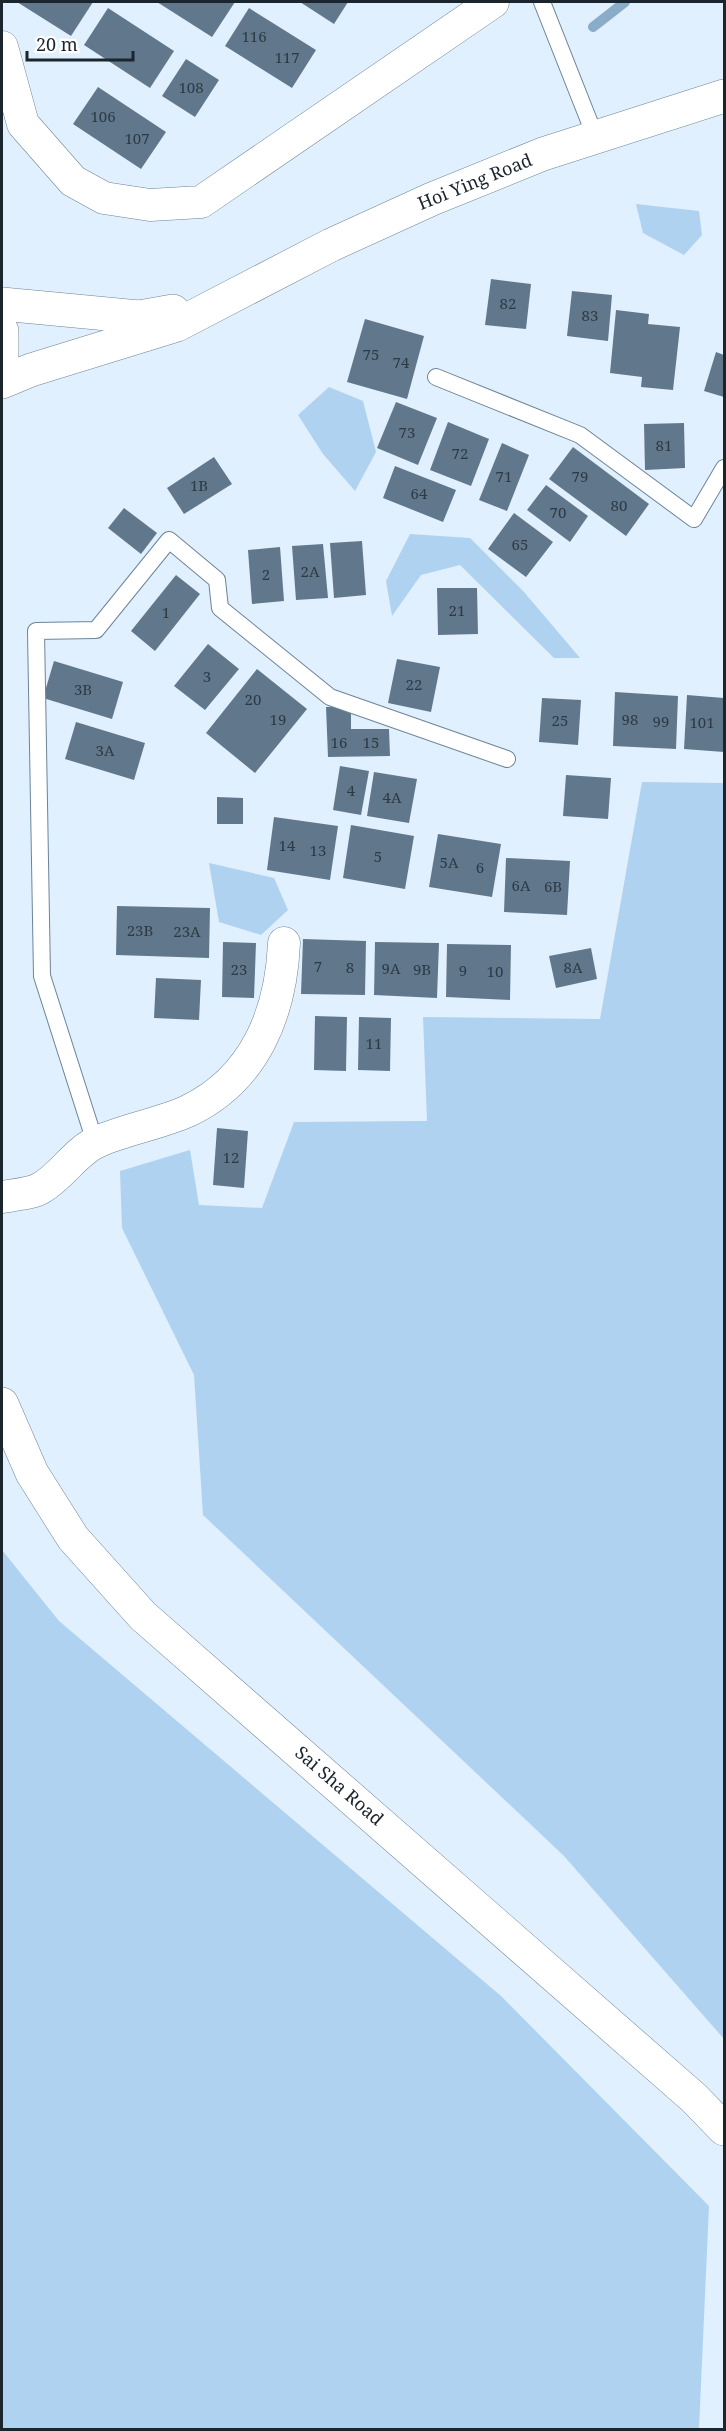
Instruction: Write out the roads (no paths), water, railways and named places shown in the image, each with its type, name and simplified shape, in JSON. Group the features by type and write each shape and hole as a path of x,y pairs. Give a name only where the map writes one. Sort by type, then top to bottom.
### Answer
{"main road":[{"name":"Hoi Ying Road","path":"2,382 31,369 177,325 331,244 432,199 543,154 724,96"},
{"name":"Hoi Ying Road","path":"2,304 140,317 195,307 235,294"},
{"path":"2,330 2,356"},
{"name":"Sai Sha Road","path":"2,1404 32,1473 73,1538 143,1616 676,2082 724,2129"}],"street":[{"path":"2,47 24,124 74,181 105,198 150,205 201,202 493,2"},
{"path":"2,1197 40,1188 95,1142 188,1111 217,1092 241,1069 261,1041 275,1010 283,976 284,943"}],"lane":[{"path":"545,6 595,136"},
{"path":"436,378 580,435 694,519 724,468"},
{"path":"95,1142 42,976 36,631 96,630 169,540 217,580 220,608 330,697 507,759"}],"waterway":[{"path":"593,27 625,2"}]}
